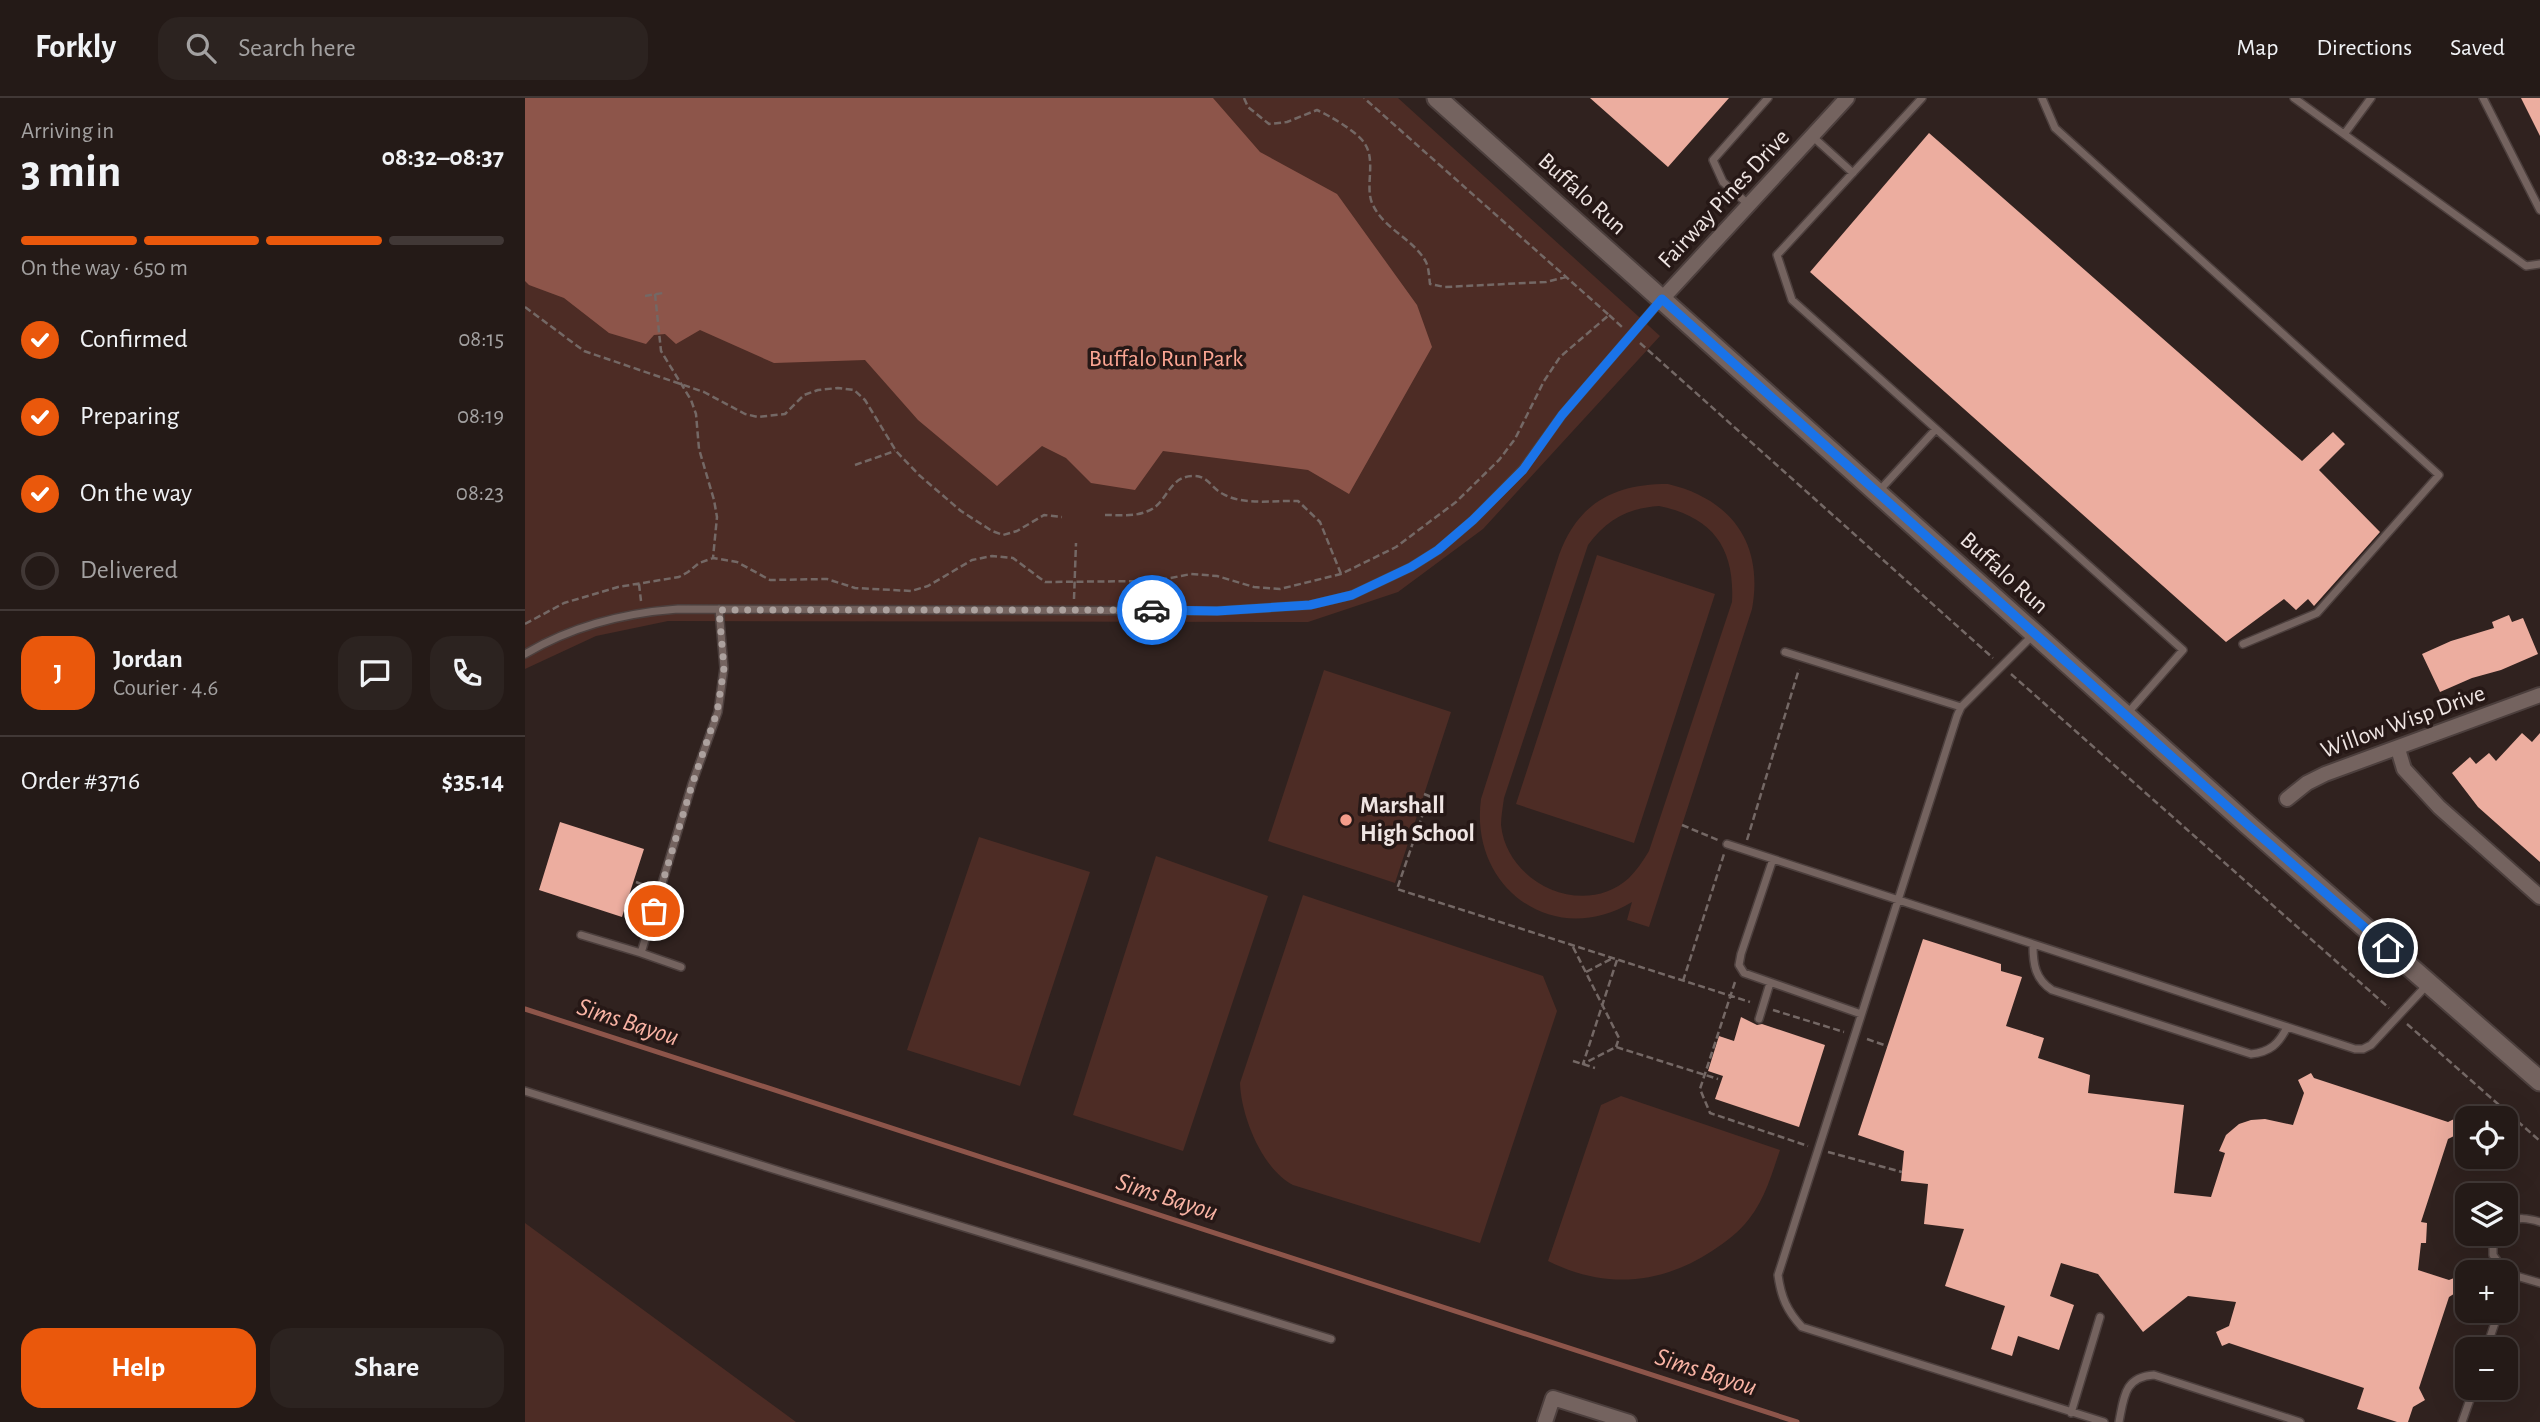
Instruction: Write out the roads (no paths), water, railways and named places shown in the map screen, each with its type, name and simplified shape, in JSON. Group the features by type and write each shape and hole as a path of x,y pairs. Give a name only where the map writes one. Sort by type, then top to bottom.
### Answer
{"street":[{"name":"Buffalo Run","path":"1438,98 2034,633 2540,1081"},
{"name":"Fairway Pines Drive","path":"1662,299 1847,98"},
{"name":"Willow Wisp Drive","path":"2287,799 2307,783 2325,774 2540,695"},
{"path":"2398,749 2404,769 2439,807 2540,897"},
{"path":"1545,1422 1553,1398 1629,1422"}],"lane":[{"path":"1749,205 1723,182 1713,160 1768,98"},
{"path":"1922,98 1777,255 1792,300 2183,650 2126,715"},
{"path":"2042,98 2055,128 2439,475 2317,613 2243,643"},
{"path":"2294,98 2526,266 2540,264"},
{"path":"2345,133 2371,98"},
{"path":"2483,98 2540,210"},
{"path":"1812,136 1853,173"},
{"path":"525,654 574,629 642,612 1217,611 1310,605 1352,595 1411,567 1438,550 1473,520 1523,470 1562,415 1662,299"},
{"path":"1878,493 1936,429"},
{"path":"641,953 717,712 724,668 719,610"},
{"path":"2034,633 1961,707 1778,1275 1781,1298 1802,1327 2104,1422"},
{"path":"1785,652 1961,707"},
{"path":"1727,844 2355,1049 2371,1045 2428,983"},
{"path":"1773,859 1739,965 1744,973 1861,1014"},
{"path":"581,935 681,967"},
{"path":"2033,945 2033,965 2044,985 2066,995 2251,1054 2263,1053 2273,1048 2280,1042 2287,1027"},
{"path":"1759,1019 1770,983"},
{"path":"525,1091 1331,1339"},
{"path":"2518,1218 2540,1223"},
{"path":"2518,1276 2540,1283"},
{"path":"2071,1413 2100,1317"},
{"path":"2119,1422 2125,1394 2133,1380 2154,1375 2300,1422"},
{"path":"2462,1422 2470,1400"}],"waterway":[{"name":"Sims Bayou","path":"525,1009 1797,1422"}],"place":[{"name":"Marshall High School","path":"1346,820"}],"park label":[{"name":"Buffalo Run Park","path":"1166,359"}]}
